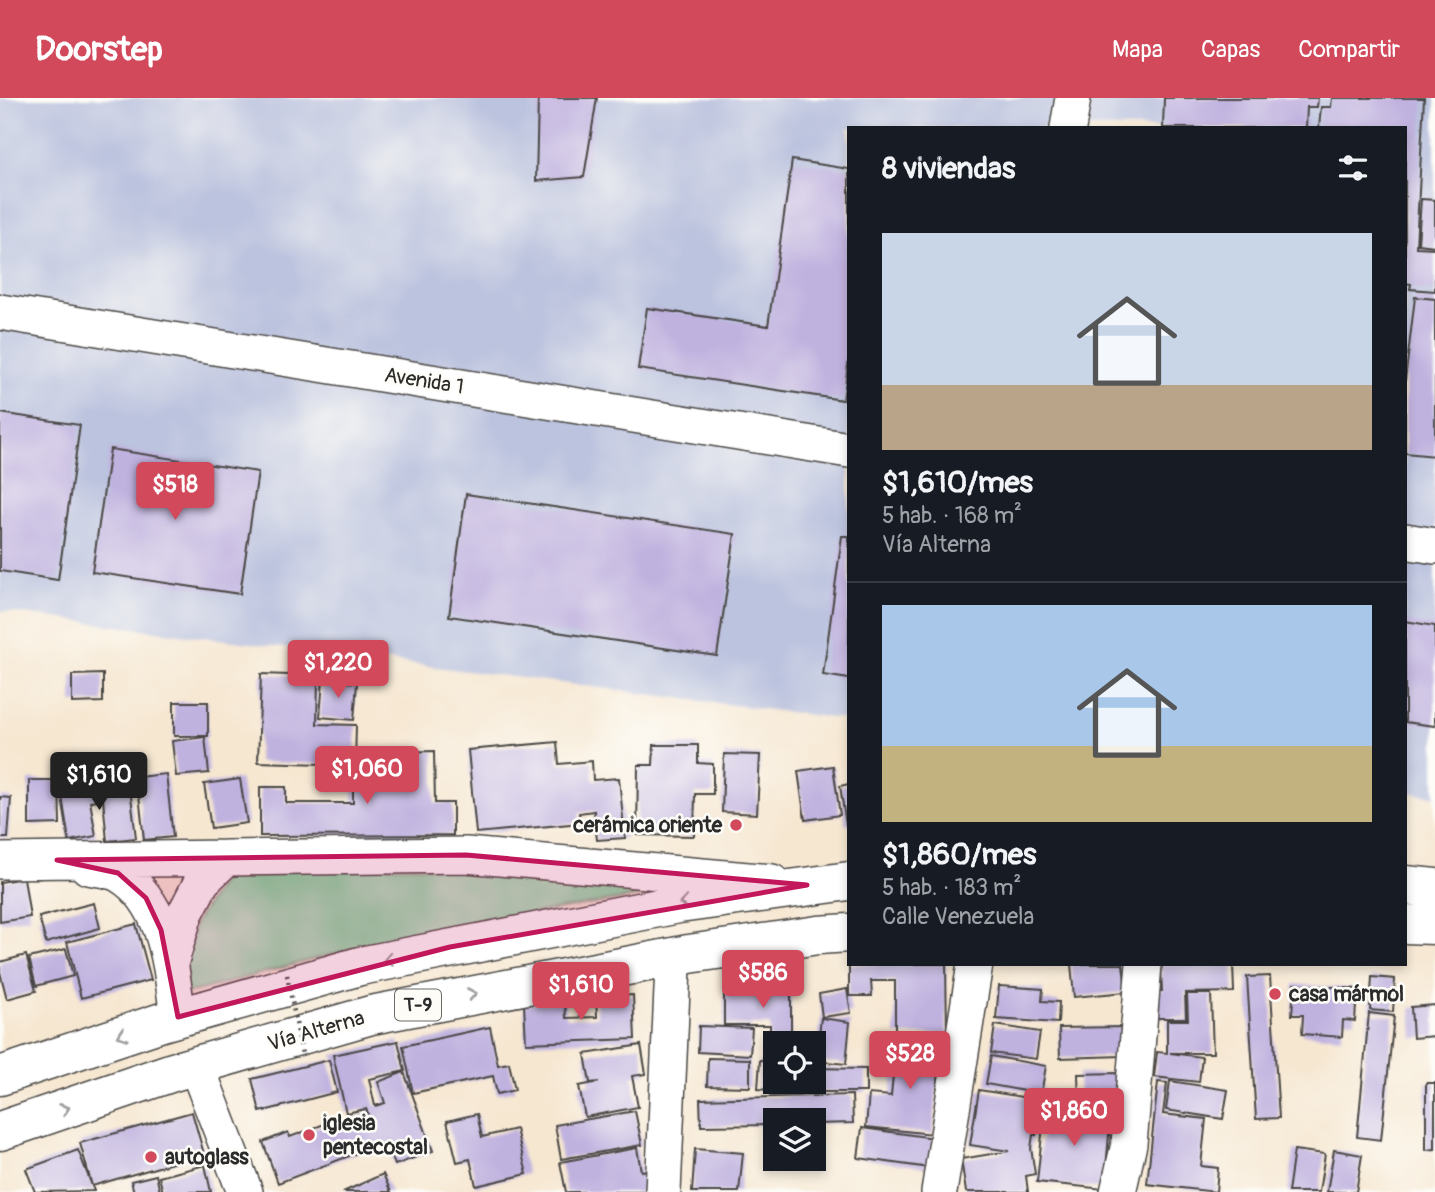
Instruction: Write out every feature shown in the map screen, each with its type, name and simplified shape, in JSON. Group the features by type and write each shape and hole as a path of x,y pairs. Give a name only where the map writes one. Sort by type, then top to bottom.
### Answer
{"highway":[{"name":"T-9","path":"0,1076 178,1017 360,966 679,904 847,881"},
{"path":"1407,885 1435,888"},
{"path":"1407,924 1435,925"},
{"name":"Vía Alterna","path":"0,1131 196,1065 371,1015 671,957 847,933"}],"street":[{"path":"1068,126 1073,98"},
{"name":"Avenida 1","path":"0,312 847,450"},
{"path":"1407,541 1435,546"},
{"path":"0,861 466,855 807,886"},
{"path":"170,964 185,914 202,881 226,858"},
{"path":"57,860 118,873 146,898 161,930 170,964 178,1017"},
{"path":"663,1192 673,967 671,957"},
{"path":"939,1192 975,966"},
{"path":"1118,1192 1129,1144 1144,966"},
{"path":"196,1065 245,1192"}],"path":[{"path":"286,975 302,1054"}],"highlighted area":[{"path":"466,855 807,885 450,947 178,1017 161,930 146,898 118,873 57,860"}],"shaded area":[{"path":"0,98 1435,98 1435,796 1407,792 1407,126 847,126 847,720 0,611"}],"green space":[{"path":"415,866 559,879 662,893 411,933 185,994 186,961 196,921 229,870"}],"building":[{"path":"538,98 597,98 584,177 536,181"},
{"path":"1164,98 1318,98 1317,107 1307,107 1306,126 1163,126"},
{"path":"1332,98 1424,98 1416,247 1435,248 1435,291 1410,289 1411,284 1407,283 1407,126 1319,126 1321,107 1331,107"},
{"path":"792,160 847,169 847,372 843,400 638,369 647,308 768,326"},
{"path":"1421,199 1435,200 1435,246 1418,244"},
{"path":"1415,297 1435,299 1435,456 1407,453 1407,364"},
{"path":"0,413 80,425 58,580 0,571"},
{"path":"110,449 258,472 240,594 92,572"},
{"path":"466,494 735,534 717,656 449,616"},
{"path":"842,536 847,536 847,679 823,675"},
{"path":"1407,621 1435,626 1435,726 1407,722"},
{"path":"103,674 103,702 72,703 72,675"},
{"path":"261,674 318,676 317,724 356,725 355,765 258,762"},
{"path":"323,680 357,683 354,720 320,717"},
{"path":"174,702 208,702 208,736 174,736"},
{"path":"205,737 209,773 176,776 172,741"},
{"path":"557,742 559,764 592,761 593,780 619,778 625,838 597,840 594,811 579,813 580,823 476,833 468,750"},
{"path":"654,745 698,745 698,763 713,764 713,794 695,794 694,836 637,835 638,765 653,765"},
{"path":"434,751 435,803 453,803 453,835 260,836 260,787 286,787 286,803 353,803 353,770 399,770 399,752"},
{"path":"724,754 760,755 757,814 722,812"},
{"path":"833,766 840,815 805,820 798,771"},
{"path":"166,774 173,837 144,840 137,777"},
{"path":"240,779 247,823 211,828 204,784"},
{"path":"29,780 59,780 60,824 29,825"},
{"path":"100,783 101,791 130,788 136,838 107,841 103,799 90,801 96,836 69,841 61,790"},
{"path":"847,784 847,825 846,825 840,786"},
{"path":"0,797 11,798 8,838 0,838"},
{"path":"24,878 30,917 0,922 0,882"},
{"path":"94,903 100,928 46,943 39,917"},
{"path":"136,924 151,980 81,998 67,942"},
{"path":"66,949 73,976 36,986 29,958"},
{"path":"26,955 36,991 7,999 0,962"},
{"path":"849,966 946,966 947,1034 895,1035 895,981 871,981 872,996 849,996"},
{"path":"1071,966 1123,966 1126,992 1074,997"},
{"path":"1161,966 1233,966 1234,992 1185,993 1186,1018 1152,1018 1151,991 1162,991"},
{"path":"1270,976 1279,1118 1256,1119 1247,977"},
{"path":"769,977 791,977 791,1031 770,1031 770,1025 724,1025 724,991 769,991"},
{"path":"1372,977 1395,979 1393,1012 1370,1010"},
{"path":"1294,984 1357,989 1355,1021 1343,1020 1342,1037 1302,1034 1303,1015 1292,1015"},
{"path":"999,986 1043,989 1042,1001 1059,1002 1058,1023 996,1019"},
{"path":"847,989 851,1013 822,1017 819,994"},
{"path":"1187,994 1211,994 1213,1053 1170,1053 1202,1057 1199,1082 1154,1077 1157,1052 1167,1053 1167,1020 1188,1020"},
{"path":"633,995 635,1039 526,1043 524,1004 565,1002 566,1018 597,1017 596,997"},
{"path":"1435,1005 1435,1036 1413,1038 1411,1007"},
{"path":"1369,1013 1394,1016 1381,1140 1357,1137"},
{"path":"821,1018 850,1022 846,1064 826,1062 826,1031 819,1031"},
{"path":"995,1025 1040,1032 1036,1059 991,1053"},
{"path":"699,1026 752,1028 750,1055 698,1052"},
{"path":"490,1027 498,1065 509,1063 515,1090 497,1094 493,1076 413,1093 403,1046"},
{"path":"1122,1027 1123,1056 1060,1058 1059,1028"},
{"path":"398,1041 405,1071 369,1079 375,1106 385,1103 378,1082 404,1072 433,1151 395,1165 386,1142 278,1183 263,1142 288,1132 290,1137 335,1120 337,1125 368,1113 366,1109 346,1113 333,1055"},
{"path":"896,1044 948,1049 946,1071 939,1070 933,1134 866,1127 869,1094 891,1096"},
{"path":"641,1045 646,1074 632,1076 638,1107 585,1117 579,1086 599,1082 590,1083 585,1054"},
{"path":"991,1056 1046,1066 1041,1094 986,1084"},
{"path":"708,1058 750,1059 750,1087 707,1086"},
{"path":"329,1060 337,1092 260,1112 252,1079"},
{"path":"760,1060 763,1060 763,1089 758,1089"},
{"path":"826,1068 866,1069 866,1092 826,1092"},
{"path":"1118,1073 1119,1103 1079,1104 1078,1074"},
{"path":"1170,1081 1228,1090 1223,1119 1166,1110"},
{"path":"1158,1082 1167,1083 1163,1114 1206,1119 1201,1166 1218,1168 1216,1192 1147,1184"},
{"path":"1426,1083 1435,1083 1435,1149 1426,1150"},
{"path":"979,1090 1041,1100 1036,1135 1033,1135 1031,1148 1035,1174 1026,1176 1028,1192 966,1192 961,1159 1009,1151 970,1145"},
{"path":"852,1095 853,1123 826,1124 826,1108 763,1108 763,1125 701,1126 700,1099"},
{"path":"1045,1106 1111,1113 1104,1189 1037,1182"},
{"path":"635,1111 642,1145 561,1159 555,1125"},
{"path":"192,1112 204,1154 92,1186 80,1143"},
{"path":"477,1114 482,1137 516,1129 527,1174 476,1186 470,1159 457,1162 447,1121"},
{"path":"862,1128 934,1138 930,1168 858,1158"},
{"path":"637,1148 641,1171 648,1170 652,1192 566,1192 560,1162"},
{"path":"695,1149 743,1153 739,1192 692,1192"},
{"path":"78,1150 94,1191 35,1192 26,1169"},
{"path":"1294,1150 1325,1154 1319,1192 1288,1192"},
{"path":"1334,1150 1362,1155 1356,1192 1327,1192"},
{"path":"205,1165 211,1192 163,1192 159,1177"},
{"path":"383,1174 391,1192 343,1192"},
{"path":"156,1175 160,1192 134,1192 131,1181"}],"place":[{"name":"cerámica oriente","path":"736,825"},
{"name":"casa mármol","path":"1275,994"},
{"name":"iglesia pentecostal","path":"309,1135"},
{"name":"autoglass","path":"151,1157"}]}
